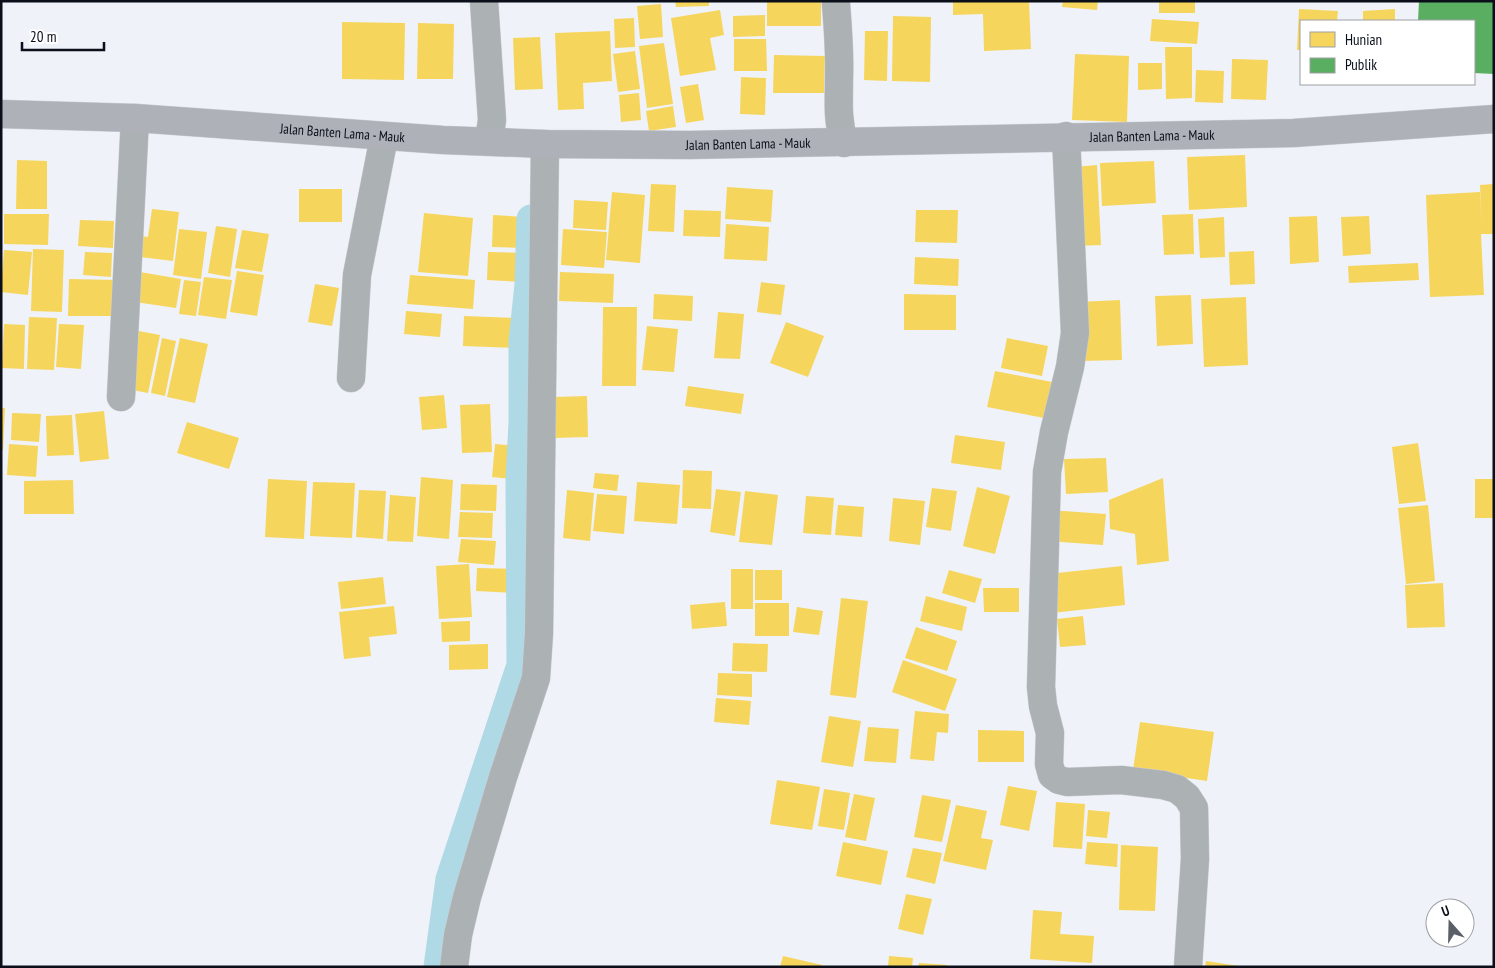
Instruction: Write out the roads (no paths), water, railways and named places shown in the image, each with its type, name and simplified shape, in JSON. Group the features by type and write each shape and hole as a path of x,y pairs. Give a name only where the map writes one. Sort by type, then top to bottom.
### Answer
{"main road":[{"name":"Jalan Banten Lama - Mauk","path":"1,114 135,118 384,137 545,144 689,145 844,143 1066,136 1294,133 1494,119"}],"street":[{"path":"484,1 492,120 489,141"},
{"path":"836,4 840,79 839,126 844,143"},
{"path":"120,397 135,118"},
{"path":"1066,136 1075,333 1070,367 1054,432 1047,472 1041,687 1043,706 1050,733 1049,764 1052,775 1059,780 1067,782 1121,780 1163,785 1177,789 1187,797 1194,808 1195,859 1188,967"},
{"path":"351,378 357,275 384,137"},
{"path":"454,967 458,935 467,897 503,777 536,678 539,633 545,144"}],"waterway":[{"path":"438,967 450,879 521,665 520,479 523,423 523,341 529,285 531,219"}]}
